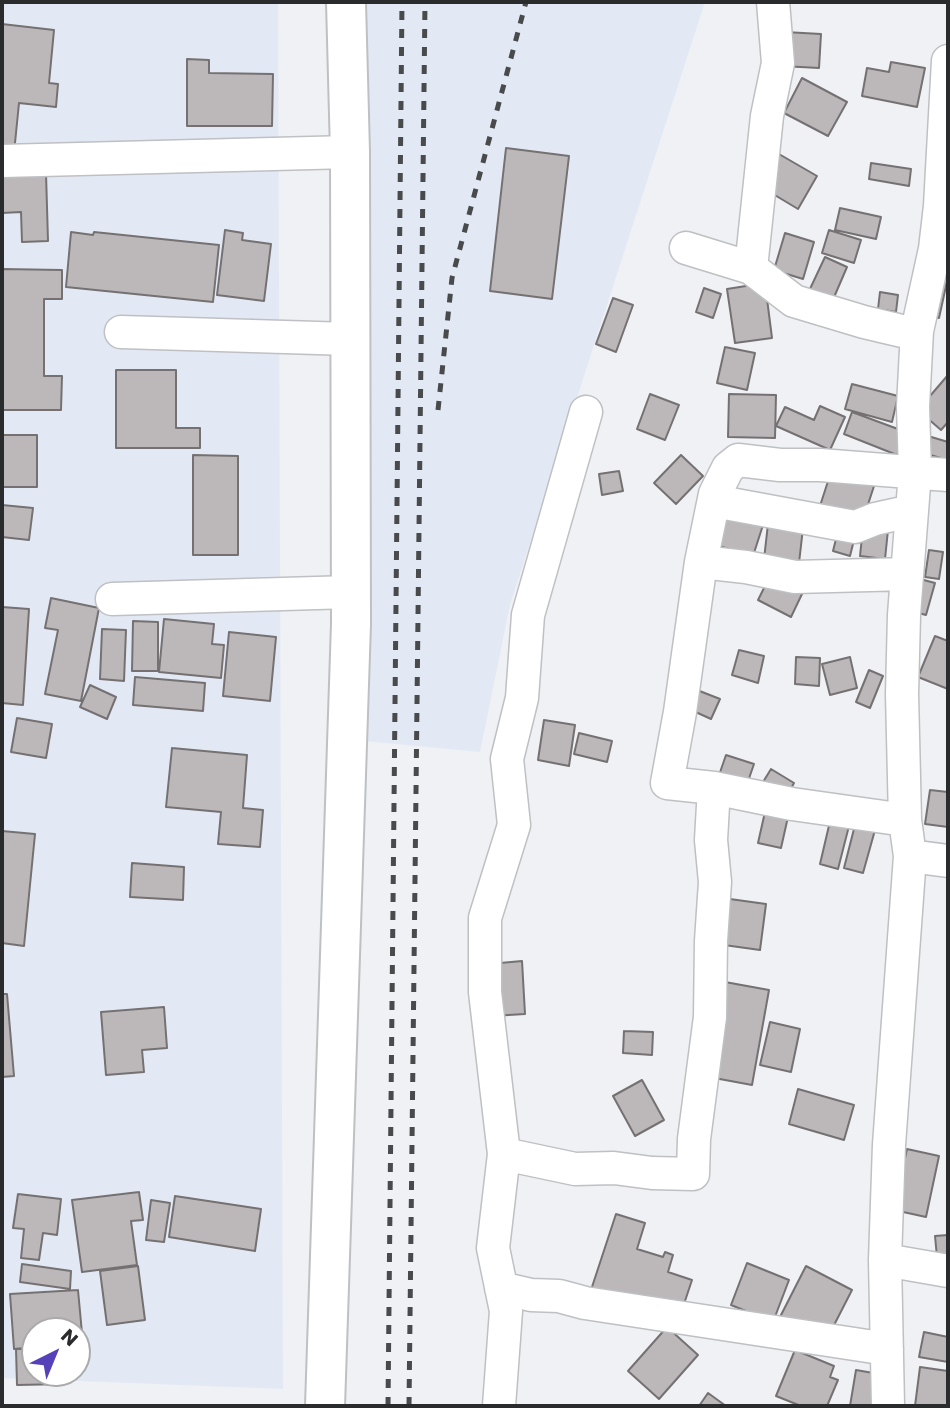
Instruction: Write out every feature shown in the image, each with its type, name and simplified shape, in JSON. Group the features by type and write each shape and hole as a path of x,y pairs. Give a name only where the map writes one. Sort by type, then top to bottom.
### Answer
{"main road":[{"path":"325,1406 351,592 350,152 346,2"}],"street":[{"path":"751,268 767,116 778,63 773,2"},
{"path":"888,1406 885,1260 889,1145 910,856 905,820 902,694 915,472 913,407 917,331 942,252 940,206 948,61"},
{"path":"2,161 350,152"},
{"path":"686,248 751,268 794,301 864,322 902,331 917,331"},
{"path":"121,332 350,339"},
{"path":"499,1406 506,1311 493,1248 504,1154 485,992 485,918 514,825 507,760 522,698 528,615 586,412"},
{"path":"905,820 792,804 714,788 667,783 701,562 714,501 728,468 738,460 948,475"},
{"path":"714,501 855,527 875,519 911,511"},
{"path":"701,562 746,567 795,577 907,574"},
{"path":"112,599 351,592"},
{"path":"504,1154 575,1169 614,1168 652,1173 693,1174 694,1139 710,1017 715,882 711,841 714,788"},
{"path":"910,856 948,861"},
{"path":"885,1260 948,1271"},
{"path":"501,1288 531,1295 559,1296 586,1303 887,1349"}],"shaded area":[{"path":"2,2 278,2 283,1389 91,1381 91,1317 21,1317 21,1379 2,1378"},
{"path":"366,2 705,2 510,605 480,752 364,741"}],"building":[{"path":"2,24 54,30 49,83 58,84 56,107 19,103 14,153 2,151"},
{"path":"785,32 821,34 819,68 782,66"},
{"path":"187,59 209,60 209,73 273,74 272,126 187,126"},
{"path":"891,62 925,68 917,107 862,96 867,68 889,72"},
{"path":"802,78 847,102 828,136 784,113"},
{"path":"506,148 569,156 552,299 490,291"},
{"path":"772,150 817,176 798,209 753,182"},
{"path":"871,163 911,169 909,186 869,179"},
{"path":"46,173 48,241 22,242 21,212 2,213 2,175"},
{"path":"840,208 881,217 876,239 835,230"},
{"path":"225,230 243,233 242,240 271,244 264,301 217,295"},
{"path":"829,230 861,240 854,263 822,253"},
{"path":"71,232 219,245 213,302 66,287"},
{"path":"785,233 814,242 803,279 774,270"},
{"path":"825,257 847,267 832,302 809,291"},
{"path":"2,269 62,270 62,299 44,299 44,376 62,376 61,410 2,410"},
{"path":"933,273 948,277 939,318 924,314"},
{"path":"765,283 772,338 735,343 727,289"},
{"path":"704,288 721,294 713,318 696,312"},
{"path":"880,292 898,295 896,312 878,309"},
{"path":"613,298 633,305 616,352 596,344"},
{"path":"725,347 755,353 747,390 717,383"},
{"path":"116,370 176,370 176,428 200,428 200,448 116,448"},
{"path":"948,375 948,422 941,430 918,410"},
{"path":"852,384 898,396 892,422 845,409"},
{"path":"650,394 679,405 665,440 637,429"},
{"path":"729,394 776,395 775,438 728,437"},
{"path":"820,406 845,417 830,450 776,426 785,407 814,420"},
{"path":"852,412 906,432 897,455 844,434"},
{"path":"2,435 37,435 37,487 2,487"},
{"path":"928,436 948,442 948,460 923,453"},
{"path":"193,455 238,456 238,555 193,555"},
{"path":"681,455 703,476 676,504 654,483"},
{"path":"619,471 623,491 602,495 599,474"},
{"path":"831,472 874,486 862,523 819,509"},
{"path":"2,505 33,508 29,540 2,537"},
{"path":"721,513 763,525 753,556 712,544"},
{"path":"768,524 803,528 799,563 764,559"},
{"path":"839,527 856,532 850,556 833,551"},
{"path":"863,527 888,530 885,559 860,556"},
{"path":"929,550 943,552 939,579 925,577"},
{"path":"769,578 802,594 791,617 758,600"},
{"path":"920,579 935,583 926,615 911,611"},
{"path":"51,598 99,608 81,701 45,694 58,630 45,628"},
{"path":"2,607 29,609 23,705 2,703"},
{"path":"164,619 214,624 212,644 224,645 221,678 159,672"},
{"path":"133,621 158,622 158,671 132,671"},
{"path":"102,629 126,630 124,681 100,679"},
{"path":"229,632 276,637 270,701 223,696"},
{"path":"935,636 948,641 948,689 918,677"},
{"path":"739,650 764,656 758,683 732,675"},
{"path":"796,657 820,658 819,686 795,684"},
{"path":"850,657 857,688 830,695 822,664"},
{"path":"869,670 883,676 870,708 856,702"},
{"path":"135,677 205,683 203,711 133,705"},
{"path":"90,685 116,697 107,719 80,707"},
{"path":"697,690 720,699 711,719 689,709"},
{"path":"17,718 52,724 46,758 11,752"},
{"path":"544,720 575,725 569,766 538,760"},
{"path":"579,733 612,741 607,762 574,754"},
{"path":"172,748 247,755 243,808 263,810 260,847 218,844 221,812 166,807"},
{"path":"726,755 754,764 745,790 717,781"},
{"path":"771,769 794,783 784,801 760,787"},
{"path":"930,790 948,792 948,827 925,824"},
{"path":"767,803 790,808 781,848 758,843"},
{"path":"831,817 850,822 838,869 820,864"},
{"path":"855,825 875,830 863,873 844,868"},
{"path":"2,831 35,834 24,946 2,943"},
{"path":"132,863 184,867 183,900 130,897"},
{"path":"730,899 766,904 760,950 724,945"},
{"path":"522,961 525,1014 492,1016 489,964"},
{"path":"725,982 769,990 752,1085 709,1077"},
{"path":"2,994 7,994 14,1076 2,1077"},
{"path":"164,1007 167,1048 142,1050 144,1072 106,1075 101,1012"},
{"path":"770,1022 800,1029 791,1072 760,1065"},
{"path":"624,1031 653,1032 652,1055 623,1053"},
{"path":"642,1080 664,1120 635,1136 613,1096"},
{"path":"798,1089 854,1105 844,1140 789,1124"},
{"path":"907,1149 939,1156 926,1217 894,1210"},
{"path":"139,1192 143,1220 131,1221 137,1265 82,1272 72,1200"},
{"path":"18,1194 61,1199 57,1235 43,1233 39,1260 21,1258 24,1229 13,1228"},
{"path":"175,1196 261,1209 255,1251 169,1237"},
{"path":"151,1200 170,1203 164,1242 146,1240"},
{"path":"616,1214 645,1223 637,1249 663,1257 665,1252 673,1255 668,1272 692,1280 678,1322 590,1293"},
{"path":"948,1235 948,1267 938,1268 935,1236"},
{"path":"747,1263 789,1280 773,1322 731,1305"},
{"path":"22,1264 71,1271 70,1289 20,1282"},
{"path":"138,1266 145,1320 107,1325 100,1271"},
{"path":"806,1266 852,1290 831,1331 780,1317"},
{"path":"78,1290 80,1317 21,1317 21,1348 14,1349 10,1294"},
{"path":"667,1327 698,1355 659,1399 628,1371"},
{"path":"924,1332 948,1337 948,1362 919,1357"},
{"path":"16,1349 21,1349 21,1385 17,1385"},
{"path":"795,1350 834,1366 830,1377 838,1380 827,1406 801,1406 776,1396"},
{"path":"920,1367 948,1371 948,1406 915,1406"},
{"path":"856,1370 879,1374 873,1406 850,1406"},
{"path":"708,1393 726,1406 699,1406"}],"railway":[{"path":"388,1406 402,2"},
{"path":"409,1406 425,2"},
{"path":"438,410 452,278 526,2"}]}
